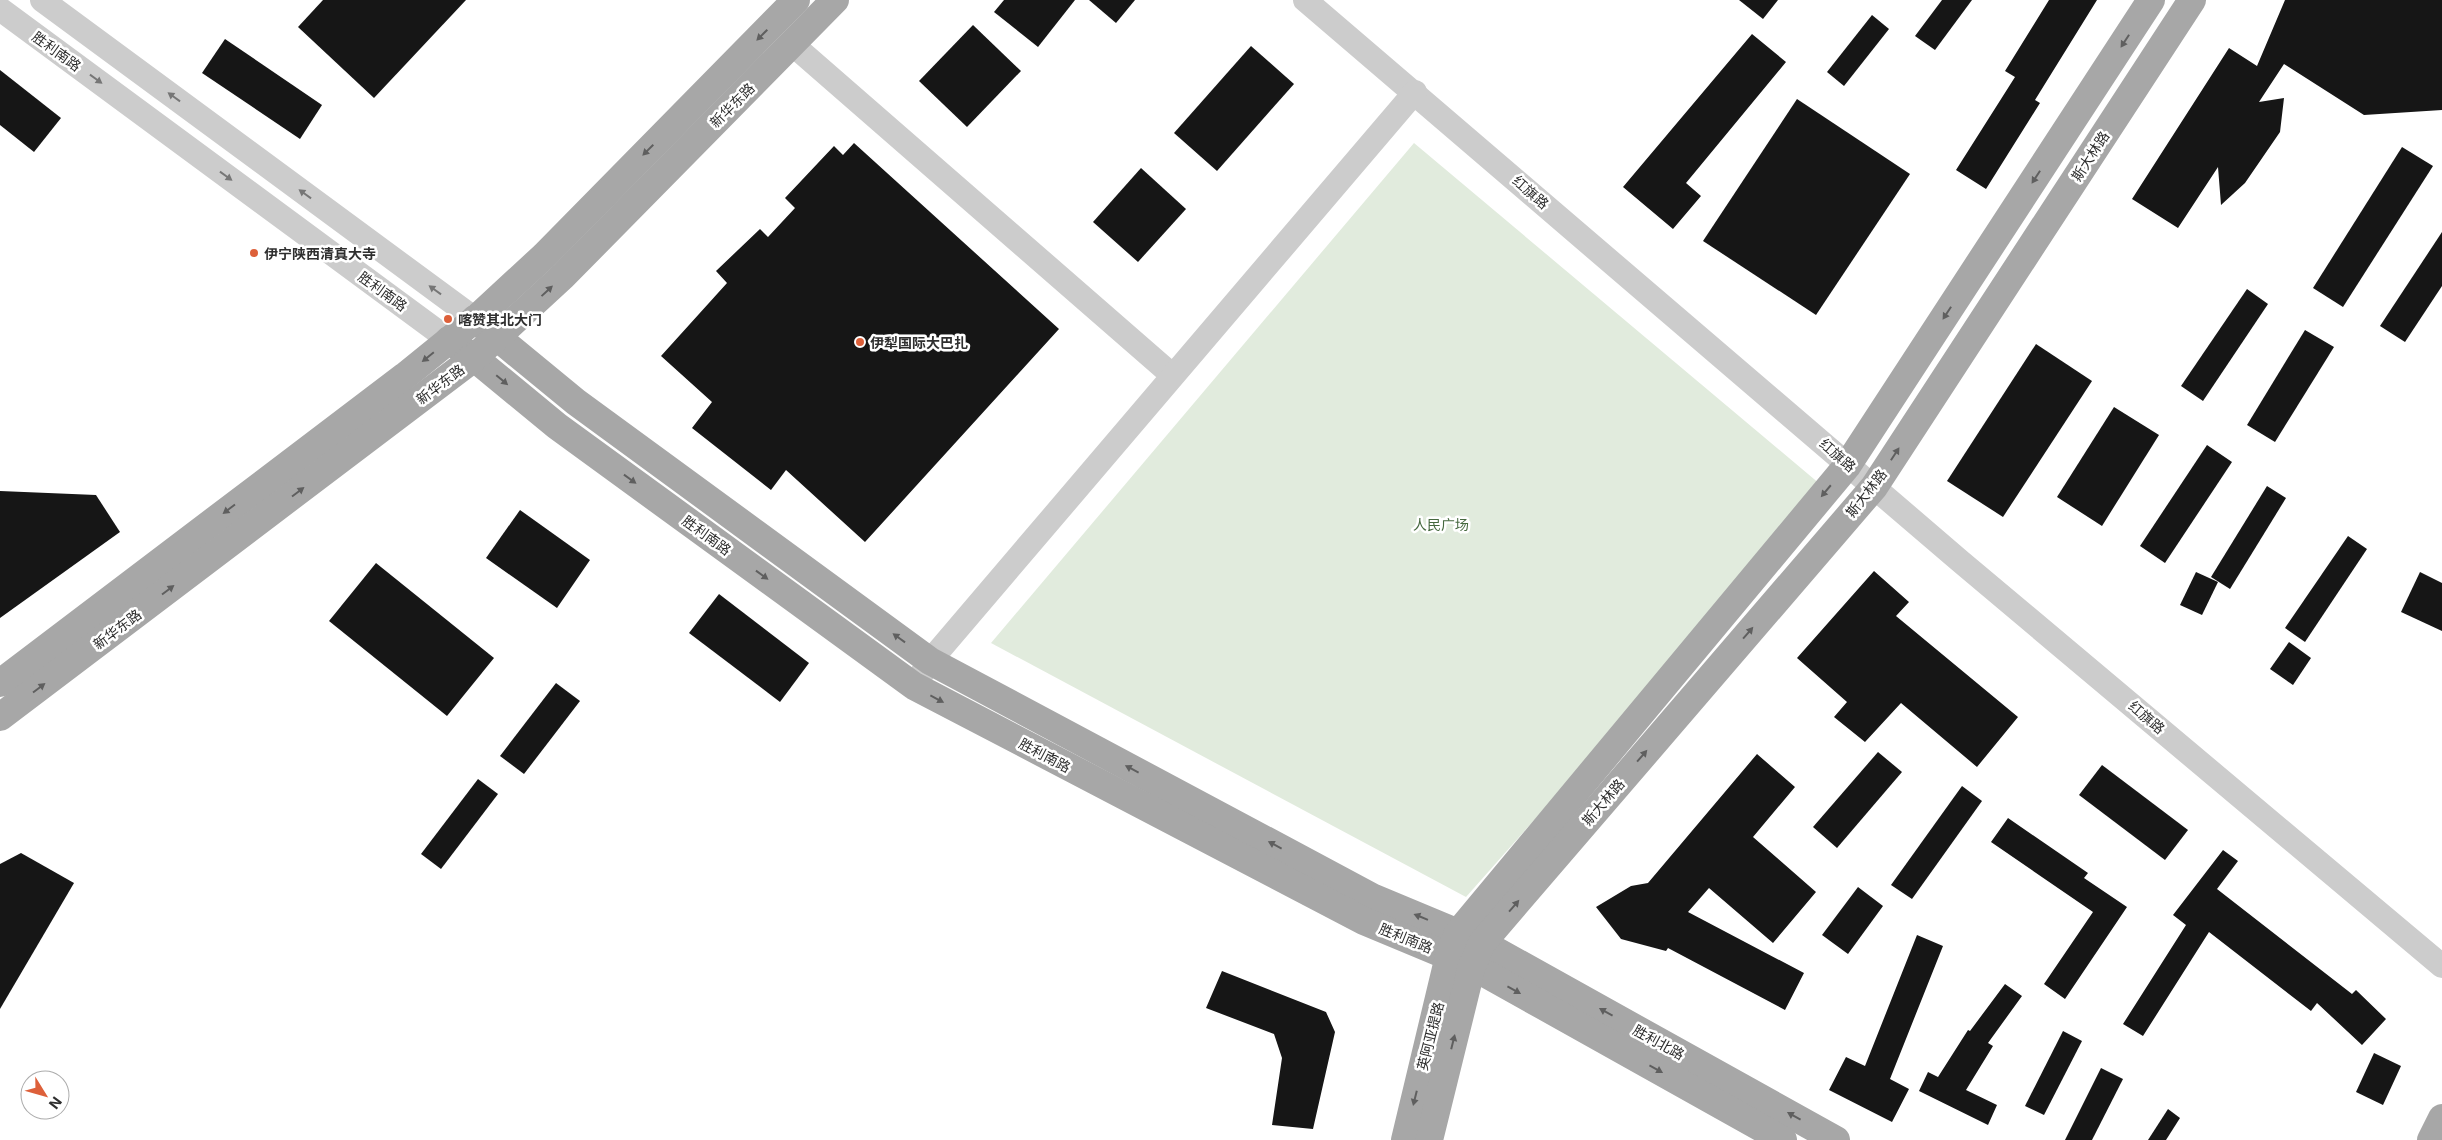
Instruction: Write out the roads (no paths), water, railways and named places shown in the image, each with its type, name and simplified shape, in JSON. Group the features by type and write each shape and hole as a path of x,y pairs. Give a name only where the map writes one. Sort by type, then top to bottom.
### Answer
{"main road":[{"name":"新华东路","path":"0,683 405,376 475,319 544,256 796,0"},
{"name":"新华东路","path":"0,717 474,358 563,276 835,0"},
{"name":"斯大林路","path":"1465,950 1848,464 2151,0"},
{"name":"斯大林路","path":"1465,950 1874,487 2192,0"},
{"name":"胜利南路","path":"475,319 576,402 930,660 1374,898 1465,950"},
{"name":"胜利南路","path":"449,340 557,426 914,686 1364,921 1465,950"},
{"name":"英阿亚提路","path":"1405,1140 1465,950"},
{"name":"英阿亚提路","path":"1429,1140 1465,950"},
{"name":"胜利北路","path":"1465,950 1783,1140"},
{"name":"胜利北路","path":"1465,950 1836,1140"},
{"path":"2431,1140 2442,1118"}],"street":[{"name":"胜利南路","path":"42,0 475,319"},
{"name":"红旗路","path":"1305,0 1415,92 1874,487 2442,966"},
{"name":"胜利南路","path":"0,9 449,340"},
{"path":"792,44 1172,375"},
{"path":"914,686 930,660 1415,92"}],"place":[{"name":"伊宁陕西清真大寺","path":"254,253"},
{"name":"喀赞其北大门","path":"448,319"},
{"name":"伊犁国际大巴扎","path":"860,342"}],"park label":[{"name":"人民广场","path":"1441,524"}]}
